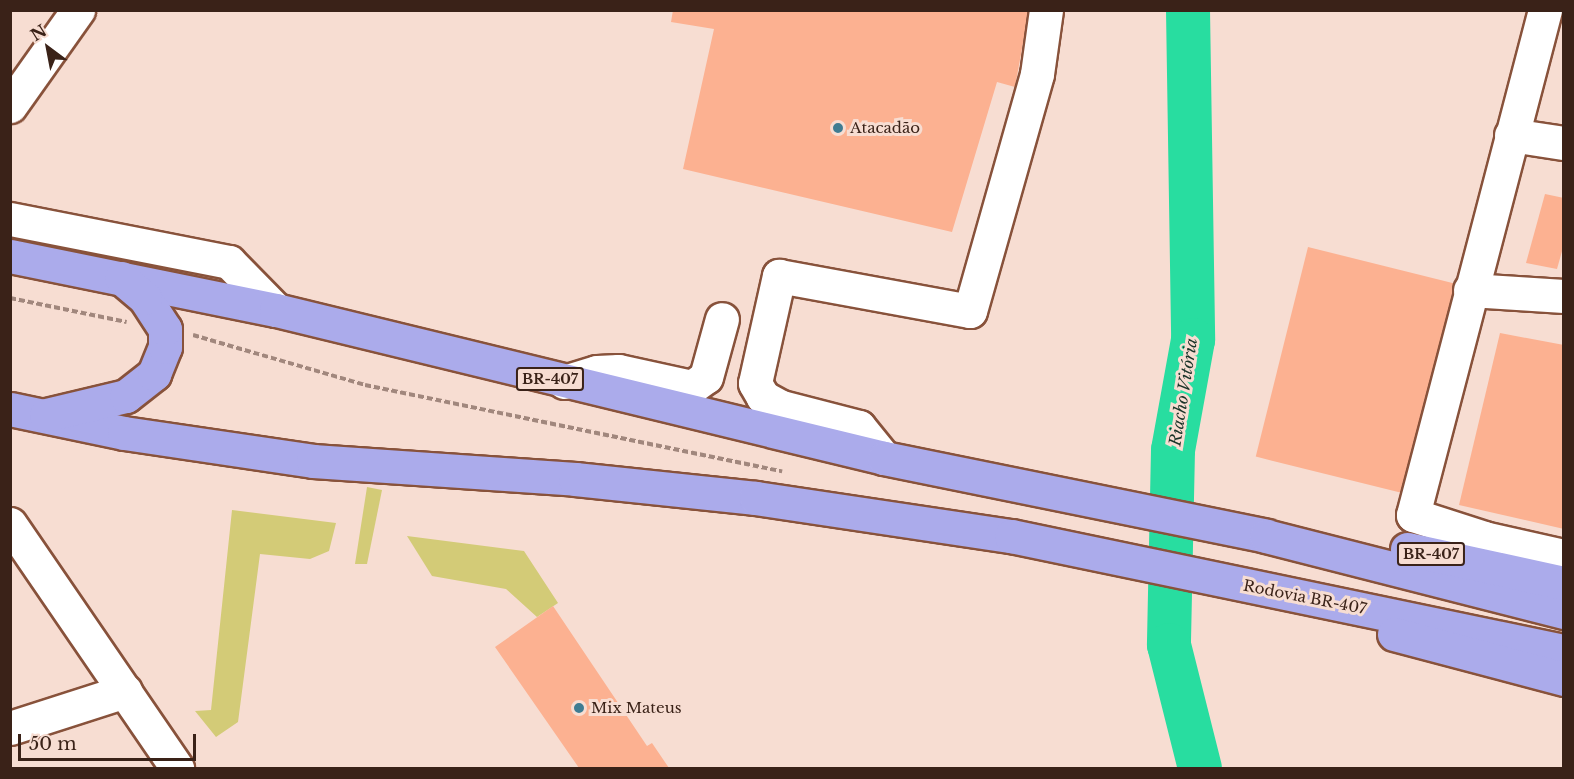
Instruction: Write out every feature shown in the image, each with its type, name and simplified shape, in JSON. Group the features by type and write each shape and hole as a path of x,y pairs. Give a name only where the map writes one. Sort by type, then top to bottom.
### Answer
{"highway":[{"name":"BR-407","path":"10,256 276,310 564,382 884,458 1282,540 1563,612"},
{"path":"25,413 126,396 141,387 161,361 165,329 145,298 121,278"},
{"name":"Rodovia BR-407","path":"25,413 313,461 575,479 766,499 1084,549 1245,586 1370,609 1563,651"},
{"name":"BR-407","path":"1282,540 1376,542 1563,583"},
{"path":"1310,598 1328,616 1563,679"}],"street":[{"path":"10,106 78,10"},
{"path":"884,458 859,427 781,406 763,397 755,383 779,276 970,311 1037,74 1046,10"},
{"path":"1545,10 1413,515 1484,538 1563,556"},
{"path":"1511,135 1563,143"},
{"path":"10,219 229,262 276,310"},
{"path":"1470,290 1563,296"},
{"path":"564,382 597,372 618,371 692,387 706,377 723,319"},
{"path":"10,524 177,768"},
{"path":"10,728 125,692"}],"path":[{"path":"10,298 165,329 364,385 785,472"}],"shaded area":[{"path":"367,487 382,490 367,564 355,564"},
{"path":"232,510 336,523 329,551 310,559 260,554 238,722 216,737 195,711 211,710"},
{"path":"407,536 524,551 558,603 537,617 506,589 432,576"}],"building":[{"name":"Atacadão","path":"673,10 1029,10 1015,87 997,82 952,232 683,169 714,29 671,22"},
{"path":"1545,194 1564,198 1564,244 1557,269 1526,263"},
{"path":"1308,247 1455,284 1403,493 1256,457"},
{"path":"1500,333 1564,345 1564,529 1459,505"},
{"name":"Mix Mateus","path":"553,606 647,746 652,743 669,768 579,768 495,647"}],"waterway":[{"name":"Riacho Vitória","path":"1188,10 1193,340 1173,450 1169,645 1200,768"}],"place":[{"name":"Atacadão","path":"838,128"},
{"name":"Mix Mateus","path":"579,708"}]}
